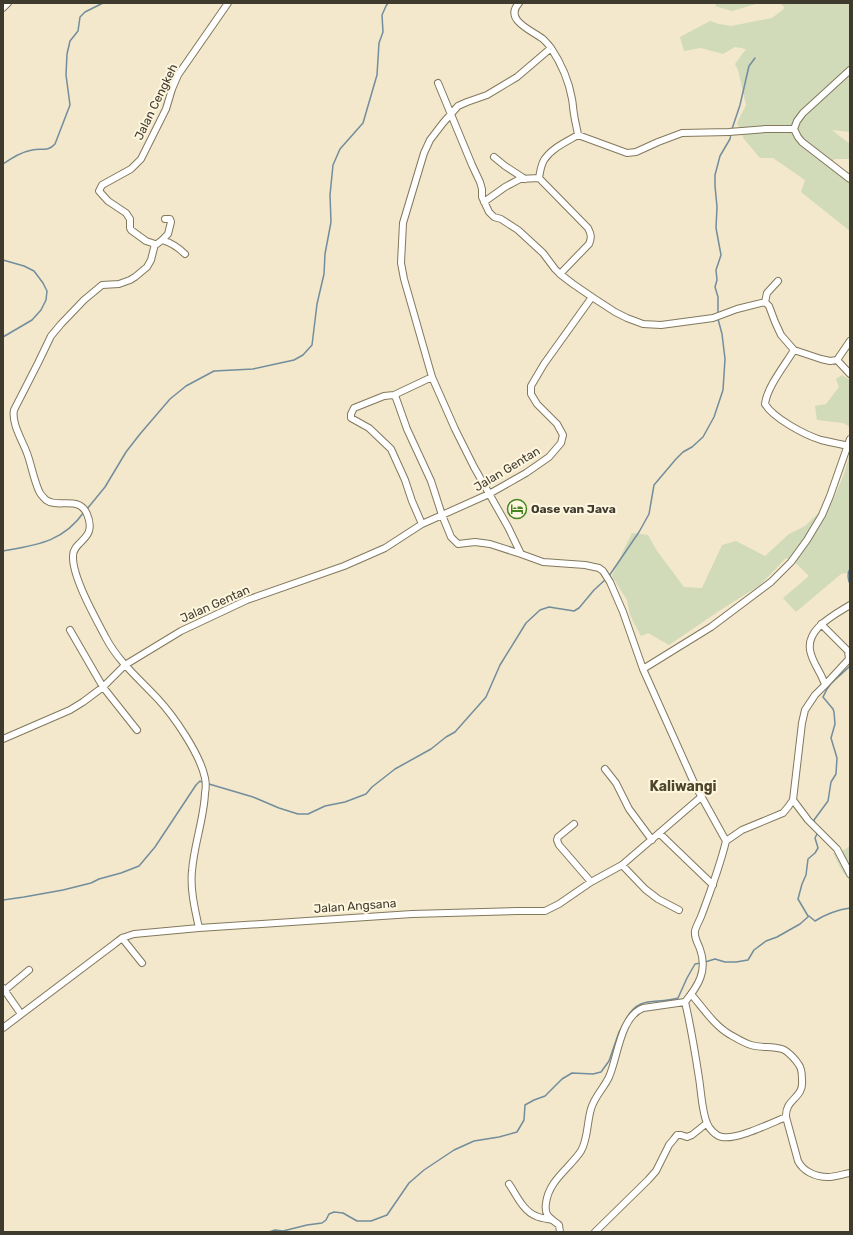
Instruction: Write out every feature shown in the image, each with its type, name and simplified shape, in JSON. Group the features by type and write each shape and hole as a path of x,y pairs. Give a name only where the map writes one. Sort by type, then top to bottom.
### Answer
{"street":[{"path":"3,8 8,3"},
{"name":"Jalan Cengkeh","path":"155,244 146,241 131,230 130,220 126,213 108,201 99,191 99,188 131,169 141,159 170,100 172,89 178,75 228,3"},
{"path":"519,3 515,7 514,13 518,23 544,40 551,48 565,77 572,98 578,135"},
{"path":"521,554 508,527 474,467 432,377 404,279 401,263 403,223 416,179 430,140 451,113 458,106 487,95 517,77 551,48"},
{"path":"850,70 803,113 797,121 794,129 802,142 850,179"},
{"path":"438,83 480,182 484,202 489,212 494,217 501,219 518,230 543,253 554,269 592,297 627,318 643,324 661,325 713,318 765,302"},
{"path":"578,135 627,153 636,152 682,133 794,129"},
{"path":"539,178 544,160 556,149 578,135"},
{"path":"494,157 525,179"},
{"path":"484,202 505,187 520,179 539,178 588,228 591,234 589,244 560,274"},
{"path":"164,219 170,219 171,222 168,234 157,244 155,244 151,260 147,267 130,280 118,284 102,285 84,300 51,336 14,410 13,415 28,456 39,493 47,501 52,503 77,504 84,510 90,528 88,534 74,550 72,556 76,575 107,640 136,678 157,698 198,755 206,783 202,817 191,872 192,888 199,928"},
{"path":"162,240 171,242 178,246 186,254"},
{"path":"765,302 767,293 778,281"},
{"name":"Jalan Gentan","path":"3,739 70,710 103,687 125,665 180,631 248,600 351,563 385,548 422,524 489,494 549,457 561,443 563,435 557,424 536,404 531,394 530,386 592,297"},
{"path":"765,302 769,306 781,335 794,350 830,361 837,360 850,341"},
{"path":"794,350 765,398 765,404 772,413 803,432 822,440 848,446"},
{"path":"837,360 850,374"},
{"path":"422,524 391,449 369,428 351,418 351,414 354,408 384,396 394,395 432,377"},
{"path":"394,395 430,481 451,537 458,544 475,542 490,544 543,562 586,564 599,568 606,576 623,612 643,669 671,733 702,797 726,841 713,885 702,916 695,930 696,941 702,955 704,966 701,977 685,1002 643,1008 637,1010 632,1015 620,1042 609,1078 591,1108 582,1149 553,1183 549,1193 546,1204 546,1213 548,1217 559,1225 560,1232"},
{"path":"643,669 711,627 771,582 791,562 807,540 822,515 850,439"},
{"path":"825,685 823,676 810,654 810,644 814,633 821,624 850,605"},
{"path":"726,841 742,830 783,813 793,800 805,710 815,695 850,659 848,651 821,624"},
{"path":"70,630 103,687 138,730"},
{"path":"605,769 616,783 629,809 652,840"},
{"name":"Jalan Angsana","path":"3,1028 122,938 134,934 199,928 412,914 545,911 559,904 591,882 622,865 702,797"},
{"path":"793,800 808,820 837,849 850,874"},
{"path":"574,824 558,837 557,840 559,845 591,882"},
{"path":"659,833 713,885"},
{"path":"622,865 645,889 658,899 679,910"},
{"path":"122,938 142,963"},
{"path":"21,1014 4,989 29,970"},
{"path":"691,994 723,1030 751,1045 782,1049 800,1066 802,1082 801,1090 786,1109 786,1117 794,1152 801,1168 808,1172 828,1177 850,1173"},
{"path":"685,1002 692,1032 702,1102 707,1123 713,1132 720,1137 730,1138 786,1117"},
{"path":"595,1232 656,1171 669,1145 677,1136 681,1134 687,1137 692,1135 707,1123"},
{"path":"509,1184 531,1214 536,1217 553,1220"}],"green space":[{"path":"717,3 767,3 756,4 732,11 715,6"},
{"path":"780,3 850,3 850,132 832,130 850,144 850,159 834,159 833,162 850,176 850,231 801,192 805,180 773,158 760,158 744,139 737,123 746,105 738,70 735,64 746,49 735,47 723,54 701,48 684,51 680,37 710,21 731,26 772,18 785,8"},
{"path":"842,375 850,380 850,427 843,423 817,420 815,406 826,404 839,387 836,379"},
{"path":"850,453 850,572 841,574 796,612 783,598 809,576 798,565 786,558 760,585 669,645 648,633 641,636 630,615 627,600 612,576 632,533 648,535 657,551 684,587 702,588 722,545 736,541 765,556 789,534 805,526 834,498 844,474"},
{"path":"850,846 850,881 842,871 833,853 844,850"}],"waterway":[{"path":"3,164 24,152 35,149 47,149 55,144 70,105 66,75 67,54 70,41 78,31 80,17 85,12 103,3"},
{"path":"87,509 105,487 126,452 140,434 170,399 186,386 214,371 253,369 294,360 303,355 312,345 317,304 324,274 325,254 331,222 330,195 333,165 340,149 363,123 377,75 379,43 383,32 382,15 388,3"},
{"path":"732,129 740,105 749,66 755,58"},
{"path":"718,313 718,297 715,287 717,280 716,270 721,255 716,228 717,207 715,175 720,156 730,139 731,133"},
{"path":"3,260 24,266 34,271 47,291 46,300 41,310 32,320 3,337"},
{"path":"609,576 639,532 649,514 654,485 683,452 692,447 703,437 714,417 723,390 725,359 722,334 718,319"},
{"path":"3,551 27,547 58,536 76,522 84,512"},
{"path":"850,569 848,572 850,584"},
{"path":"209,784 253,797 298,814 308,814 325,806 345,802 366,794 372,787 395,769 431,749 455,732 486,697 500,665 526,623 540,610 549,607 574,611 579,608 594,590 606,579"},
{"path":"815,824 814,820 828,801 831,782 836,774 837,758 831,738 835,724 834,712 823,697 831,684 850,666"},
{"path":"3,900 63,890 91,883 139,866 155,847 196,785 200,781 203,783"},
{"path":"808,916 798,899 806,875 808,859 818,848 815,838 817,834"},
{"path":"705,962 715,959 725,962 748,960 754,950 766,941 777,937 800,924 809,916 815,921 831,913 850,908"},
{"path":"626,1019 631,1011 643,1003 678,998 695,964 701,963"},
{"path":"269,1232 275,1230 283,1231 322,1223 326,1220 329,1214 334,1212 343,1213 357,1221 371,1221 387,1215 409,1183 424,1170 454,1150 474,1141 499,1137 517,1132 524,1120 525,1105 545,1096 562,1079 572,1073 593,1074 601,1072 609,1061 623,1025"}],"place":[{"name":"Oase van Java","path":"517,509"}],"district":[{"name":"Kaliwangi","path":"683,786"}]}
